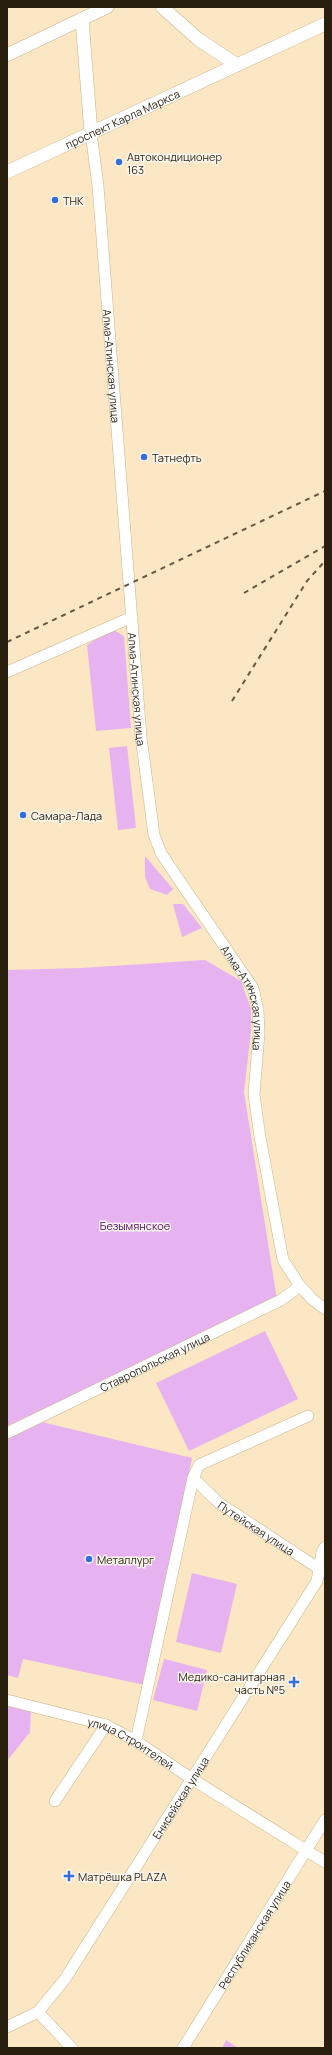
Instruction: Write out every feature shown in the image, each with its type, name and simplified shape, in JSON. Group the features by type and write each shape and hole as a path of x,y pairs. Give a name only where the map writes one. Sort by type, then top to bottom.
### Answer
{"main road":[{"path":"7,55 107,7"},
{"path":"162,7 198,39 237,65"},
{"name":"Алма-Атинская улица","path":"82,20 92,133"},
{"name":"проспект Карла Маркса","path":"7,172 325,24"}],"street":[{"name":"Алма-Атинская улица","path":"92,133 98,186 141,737 154,835 161,853 253,988 258,1010 259,1033 254,1094 260,1137 283,1260 300,1286 312,1299 325,1309"},
{"path":"7,672 132,617"},
{"name":"Ставропольская улица","path":"7,1433 281,1300 300,1286"},
{"path":"136,1742 193,1478 199,1465 308,1416"},
{"name":"Путейская улица","path":"193,1478 219,1503 322,1570"},
{"name":"Енисейская улица","path":"7,2027 38,2012 65,1979 317,1581 322,1570 322,1552 325,1547"},
{"name":"улица Строителей","path":"7,1700 106,1725 136,1742 192,1779 325,1862"},
{"path":"55,1801 106,1725"},
{"name":"Республиканская улица","path":"182,2048 325,1820"},
{"path":"38,2012 72,2048"}],"green space":[{"path":"115,631 124,636 131,728 96,731 87,645 103,635"},
{"path":"127,746 136,828 118,830 109,748"},
{"path":"145,856 173,889 167,895 150,889 145,877"},
{"path":"173,904 183,904 202,928 182,937"},
{"name":"Безымянское","path":"205,960 241,981 251,1009 251,1031 244,1092 277,1300 7,1426 7,970 81,968"},
{"path":"265,1331 298,1399 189,1451 156,1383"},
{"name":"Металлург","path":"42,1422 192,1458 145,1685 23,1659 18,1678 7,1675 7,1439"},
{"path":"192,1573 237,1584 221,1653 176,1642"},
{"path":"164,1659 207,1670 197,1711 153,1700"},
{"path":"7,1700 31,1708 30,1732 7,1761"},
{"path":"226,2040 238,2048 222,2048"}],"railway":[{"path":"7,642 325,491"},
{"path":"244,593 325,546"},
{"path":"232,701 307,581 325,561"}],"place":[{"name":"Автокондиционер 163","path":"119,162"},
{"name":"ТНК","path":"55,200"},
{"name":"Татнефть","path":"144,457"},
{"name":"Самара-Лада","path":"23,815"},
{"name":"Металлург","path":"89,1559"},
{"name":"Медико-санитарная часть №5","path":"294,1682"},
{"name":"Матрёшка PLAZA","path":"69,1876"}]}
